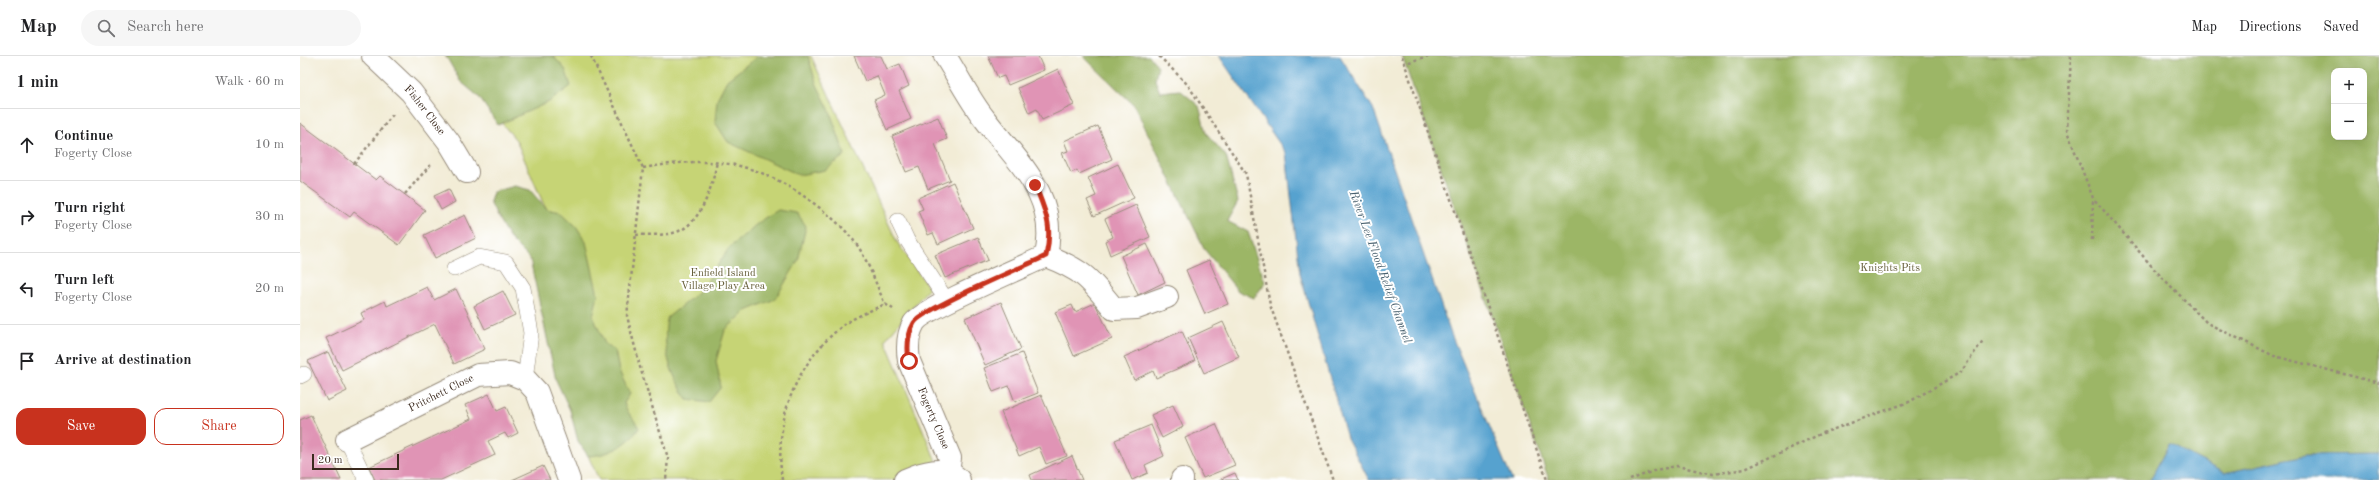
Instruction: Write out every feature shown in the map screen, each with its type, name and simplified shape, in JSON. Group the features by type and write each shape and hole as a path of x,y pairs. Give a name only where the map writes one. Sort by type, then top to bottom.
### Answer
{"street":[{"name":"Fisher Close","path":"373,56 411,92 449,142 467,172"},
{"path":"945,56 984,118 1017,156 1035,185 1049,219 1050,237 1046,256"},
{"path":"914,322 947,301 1046,256 1073,267 1092,281 1114,309 1136,308 1167,297"},
{"name":"Fogerty Close","path":"914,322 906,345 909,361 950,458 953,476"},
{"name":"Pritchett Close","path":"347,440 478,376 510,373 525,379"},
{"path":"525,379 537,392 570,480"},
{"path":"905,480 925,472 953,476"}],"lane":[{"path":"898,221 911,246 947,301"},
{"path":"454,269 479,257 506,262 523,288 531,333 525,379"},
{"path":"347,440 366,480"}],"path":[{"path":"591,56 643,168 627,316 640,367 668,458 666,480"},
{"path":"1159,56 1188,85 1246,174 1270,305 1333,480"},
{"path":"1402,56 1403,64 1547,480"},
{"path":"1403,64 1428,56"},
{"path":"2071,56 2067,131 2093,198 2155,270 2207,323 2274,356 2379,383"},
{"path":"354,164 411,92"},
{"path":"405,194 449,142"},
{"path":"643,168 679,162 717,161 741,165 781,180 820,208 855,242 885,304 914,322"},
{"path":"636,235 674,233 688,224 700,210 707,196 717,161"},
{"path":"2092,240 2093,198"},
{"path":"782,480 779,458 780,428 791,392 813,355 842,326 885,304"},
{"path":"1630,480 1656,470 1677,466 1713,474 1745,469 1823,433 1909,402 1961,372 1984,338"}],"green space":[{"name":"Enfield Island Village Play Area","path":"445,56 811,56 897,242 929,288 885,340 944,480 599,480 581,440 550,354 550,219 516,140"},
{"path":"446,56 553,56 565,69 571,86 549,102 498,125 479,97 460,81"},
{"path":"758,56 808,56 816,83 829,109 845,155 825,170 799,175 728,142 715,122 717,99 727,80"},
{"path":"1083,56 1149,56 1158,66 1155,80 1160,92 1180,90 1199,106 1206,133 1226,156 1238,201 1227,221 1248,232 1265,283 1254,298 1238,291 1205,250 1134,105"},
{"name":"Knights Pits","path":"1402,56 2379,56 2379,454 2305,455 2225,473 2169,444 2150,480 1549,480"},
{"path":"515,186 530,190 546,209 561,212 576,226 586,242 598,295 593,316 605,344 615,351 619,371 630,394 624,403 639,428 623,445 603,454 588,456 578,441 570,410 556,380 530,259 512,241 499,221 490,202 493,192"},
{"path":"778,210 797,213 806,226 798,261 775,299 746,311 725,330 716,361 721,387 709,402 687,399 676,380 669,361 666,341 667,318 702,289 729,248 758,223"}],"water":[{"name":"River Lee Flood Relief Channel","path":"1219,56 1340,56 1373,108 1451,334 1512,480 1369,480 1347,438 1300,274 1286,153"},
{"path":"2169,444 2225,473 2305,455 2379,454 2379,480 2150,480"}],"building":[{"path":"854,56 881,56 887,69 900,64 909,86 899,91 911,119 887,130 874,100 885,95 877,76 865,81"},
{"path":"988,56 1038,56 1044,70 1008,85 1004,76 998,78"},
{"path":"1058,69 1074,105 1042,120 1037,109 1029,113 1018,88"},
{"path":"938,117 947,139 935,144 950,180 928,189 919,167 906,172 892,136"},
{"path":"300,123 376,180 380,176 425,210 399,245 354,212 350,217 300,181"},
{"path":"1098,126 1112,159 1079,174 1077,170 1071,173 1062,153 1068,151 1064,141"},
{"path":"1118,164 1134,198 1094,216 1087,200 1096,196 1088,178"},
{"path":"953,182 973,228 938,244 933,233 928,235 918,211 923,209 918,198"},
{"path":"449,189 455,202 441,210 434,196"},
{"path":"1136,205 1150,237 1110,255 1105,241 1113,237 1105,219"},
{"path":"465,215 476,238 435,258 424,235"},
{"path":"978,237 988,260 945,278 935,255"},
{"path":"1147,244 1165,282 1138,295 1121,256"},
{"path":"1209,260 1228,304 1205,314 1186,270"},
{"path":"427,287 434,300 456,289 485,349 454,364 435,324 342,370 326,338 364,320 361,313 385,301 387,306"},
{"path":"503,291 515,315 485,329 474,306"},
{"path":"1001,302 1021,349 985,365 965,318"},
{"path":"1095,303 1112,339 1074,356 1055,312 1072,305 1075,312"},
{"path":"1223,322 1239,357 1204,373 1188,338"},
{"path":"1182,331 1195,361 1156,378 1153,371 1134,380 1124,357"},
{"path":"328,352 347,391 327,401 308,361"},
{"path":"1022,353 1038,393 1015,402 1009,386 993,392 984,368"},
{"path":"489,394 497,411 506,407 518,433 508,438 505,433 488,441 495,455 441,480 375,480 369,467 471,419 465,405"},
{"path":"1041,395 1067,456 1046,464 1039,447 1019,456 1001,412"},
{"path":"1173,405 1183,427 1162,438 1151,415"},
{"path":"311,415 341,480 300,480 300,420"},
{"path":"1216,424 1235,465 1203,478 1185,438"},
{"path":"1151,425 1164,456 1145,465 1148,473 1132,480 1115,440"},
{"path":"1072,456 1082,480 1032,480 1030,475"},
{"path":"543,466 550,480 512,480"},
{"path":"1235,473 1238,480 1219,480"}],"route":[{"path":"909,361 906,345 914,322 938,306 1046,256 1050,237 1049,219 1035,185"}]}
